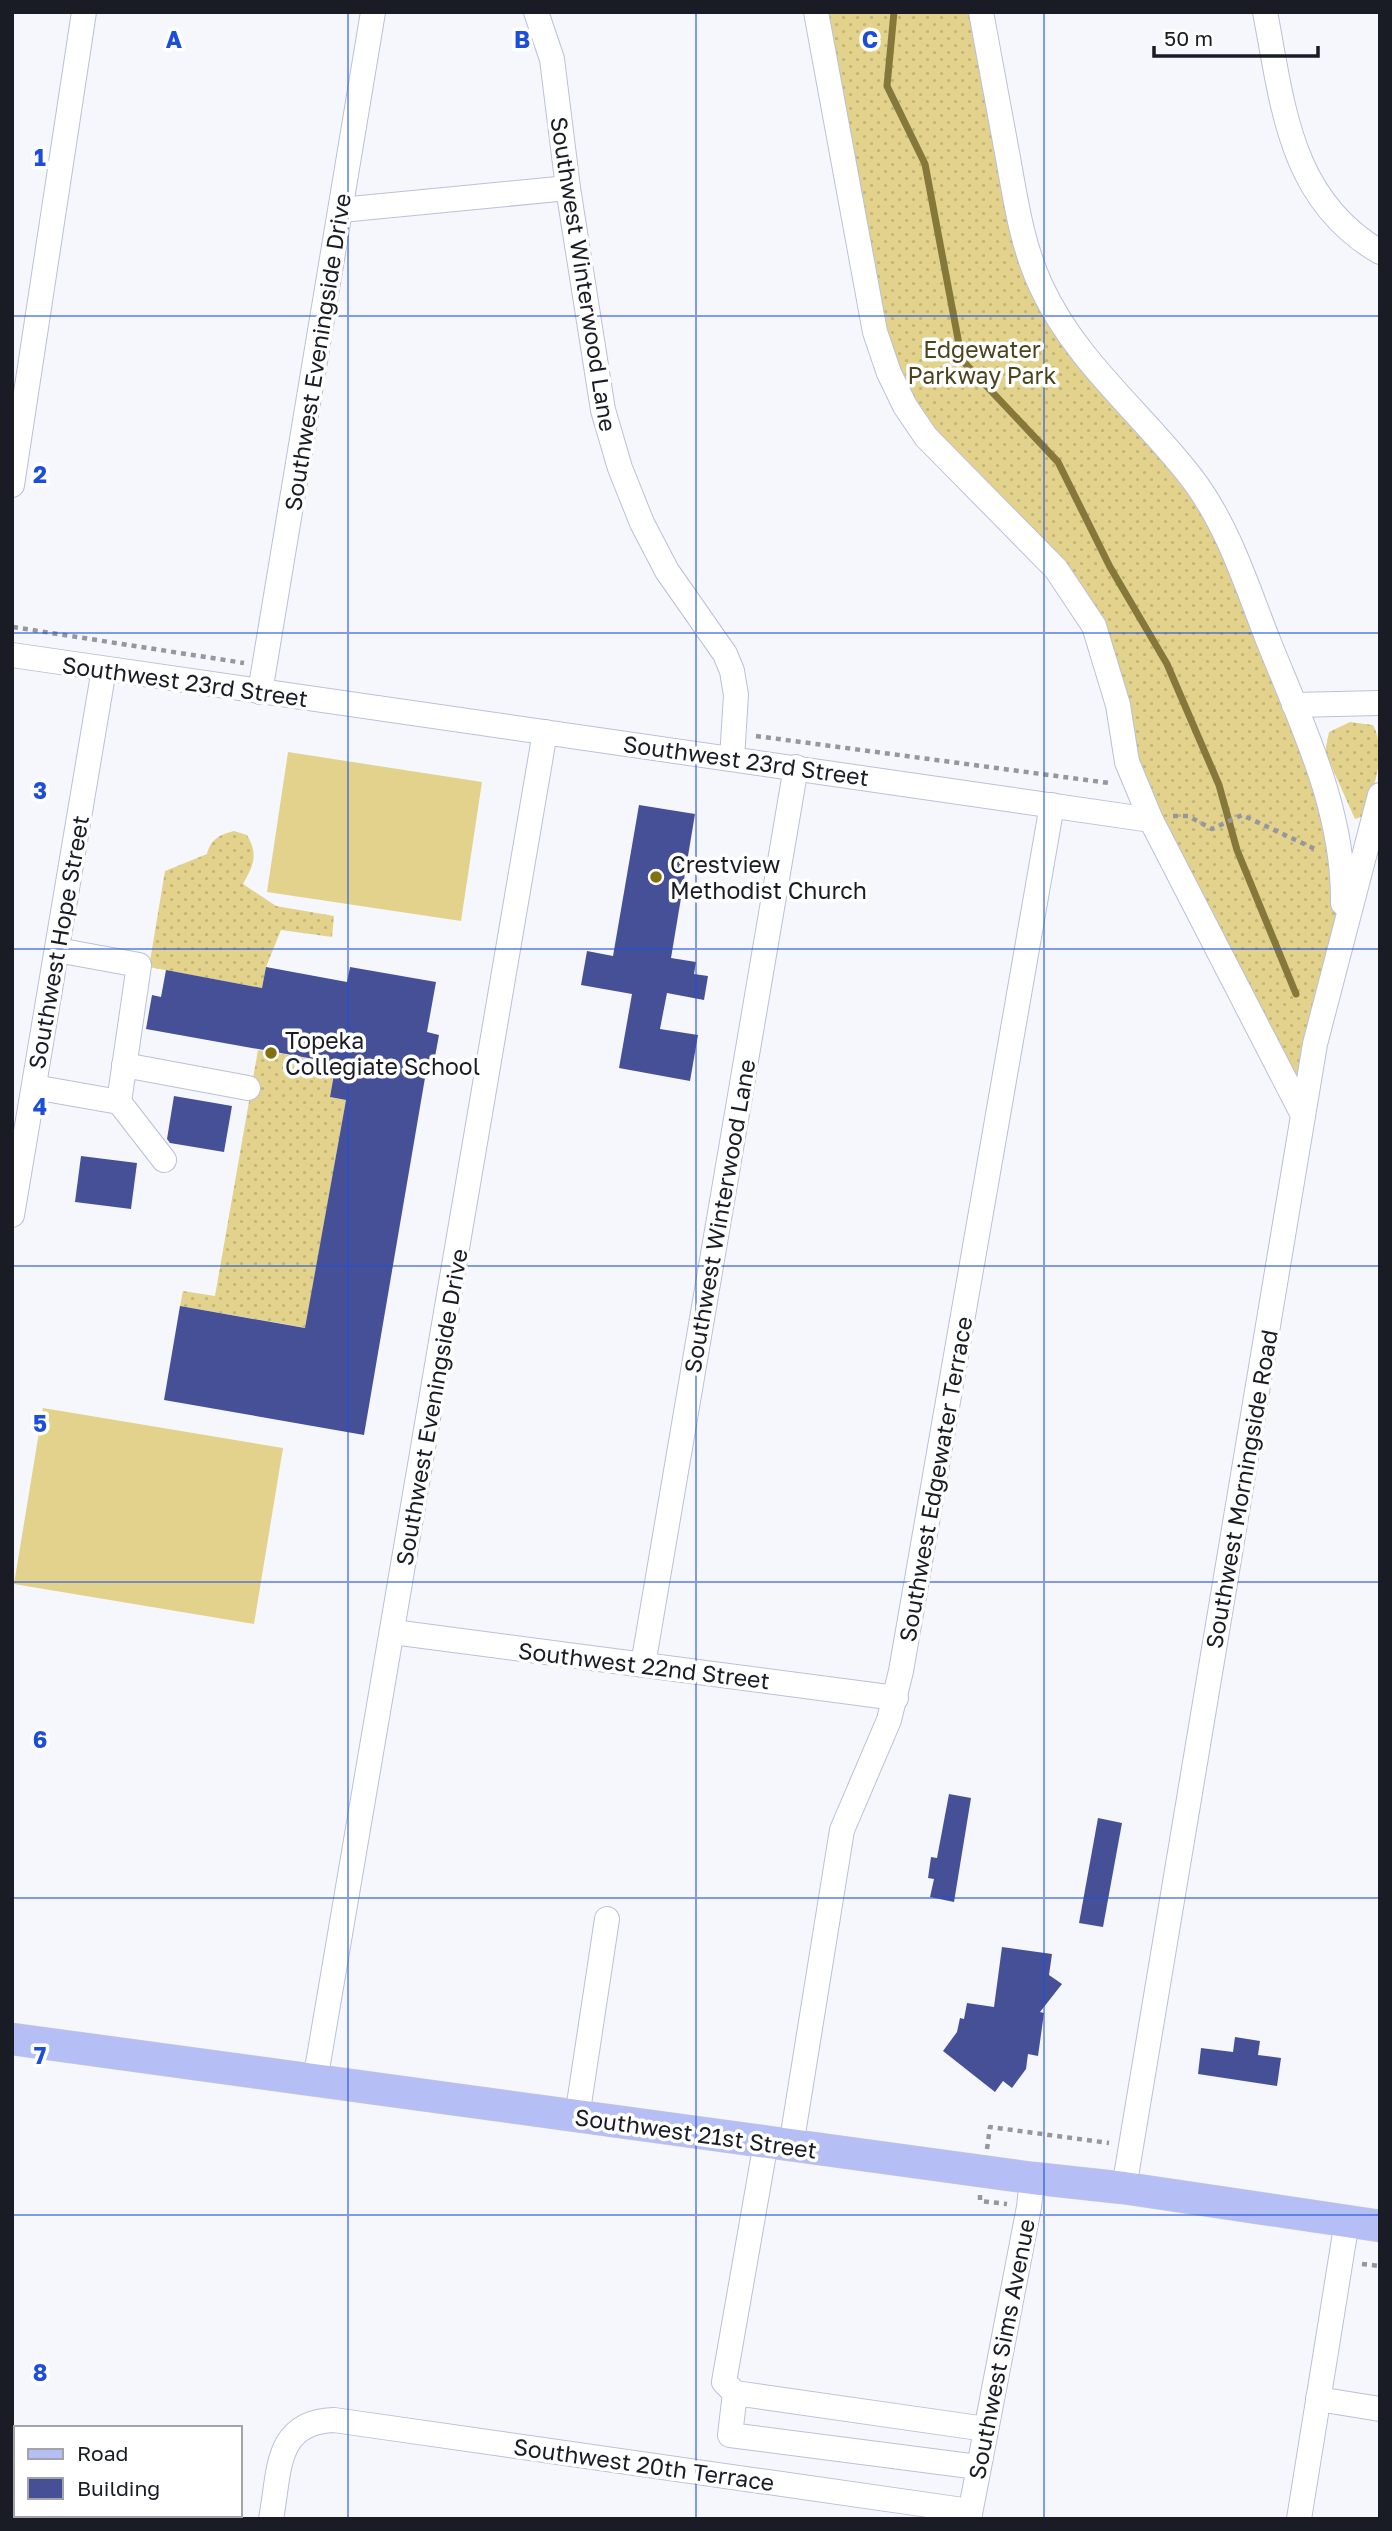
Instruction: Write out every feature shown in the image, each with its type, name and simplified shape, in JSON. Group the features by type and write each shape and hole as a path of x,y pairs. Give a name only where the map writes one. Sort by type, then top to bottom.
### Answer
{"main road":[{"name":"Southwest 21st Street","path":"12,2039 576,2117 1124,2188 1380,2226"}],"street":[{"path":"12,485 84,12"},
{"name":"Southwest Eveningside Drive","path":"260,692 373,12"},
{"name":"Southwest Winterwood Lane","path":"537,12 552,58 593,358 611,440 642,523 660,559 725,654 732,671 736,695 732,758"},
{"path":"816,12 876,331 888,373 905,406 926,437 1034,544 1094,626 1118,705 1127,762 1161,818 1303,1115"},
{"path":"981,12 1015,206 1041,286 1062,325 1086,360 1156,433 1193,480 1225,531 1294,705 1333,813 1343,881 1343,909 1348,916"},
{"path":"1265,12 1291,143 1306,174 1329,207 1357,236 1380,252"},
{"path":"341,210 568,188"},
{"name":"Southwest 23rd Street","path":"12,655 1052,805 1161,818"},
{"name":"Southwest Hope Street","path":"12,1215 104,669"},
{"path":"1294,705 1380,704"},
{"name":"Southwest Eveningside Drive","path":"315,2081 545,732"},
{"name":"Southwest Winterwood Lane","path":"643,1665 796,767"},
{"name":"Southwest Morningside Road","path":"1124,2188 1315,1044 1348,916 1374,843 1380,795"},
{"name":"Southwest Edgewater Terrace","path":"735,2393 724,2382 778,2144 842,1830 896,1698 1052,805"},
{"path":"57,950 139,965 119,1102"},
{"path":"124,1065 248,1088"},
{"path":"34,1087 119,1102 164,1160"},
{"name":"Southwest 22nd Street","path":"393,1632 896,1698"},
{"path":"576,2117 607,1919"},
{"name":"Southwest Sims Avenue","path":"969,2515 1032,2178"},
{"path":"1299,2519 1347,2221"},
{"path":"978,2468 730,2435 735,2393 986,2429"},
{"path":"1318,2399 1380,2409"},
{"name":"Southwest 20th Terrace","path":"271,2519 285,2443 304,2425 318,2420 334,2420 969,2515"}],"path":[{"path":"13,627 247,663"},
{"path":"755,736 1109,783"},
{"path":"1161,818 1188,816 1212,829 1242,816 1293,841 1321,850"},
{"path":"990,2127 1130,2146"}],"green space":[{"name":"Edgewater Parkway Park","path":"816,12 981,12 1041,286 1193,480 1326,789 1343,881 1303,1115 1151,820 1094,626 941,453 889,373"},
{"path":"1350,722 1373,725 1379,746 1378,770 1372,794 1364,816 1355,819 1325,752 1329,732"},
{"path":"288,752 482,782 461,921 267,892"},
{"path":"234,831 247,835 253,849 252,866 243,884 276,906 334,916 332,937 281,930 266,967 262,988 149,967 165,871 207,854 216,838"},
{"path":"258,1050 336,1063 330,1097 346,1100 311,1296 324,1331 180,1306 183,1291 215,1296"},
{"path":"43,1408 283,1448 254,1624 14,1584"}],"building":[{"path":"639,805 695,814 671,958 696,962 694,974 708,976 704,1000 667,993 660,1029 698,1035 690,1081 619,1068 632,994 581,985 587,951 613,956"},
{"name":"Topeka Collegiate School","path":"266,967 347,982 350,967 436,982 427,1032 439,1035 432,1073 426,1072 364,1435 164,1400 180,1306 305,1328 346,1100 330,1097 336,1063 146,1029 152,995 161,997 166,970 262,988"},
{"path":"174,1096 232,1106 224,1152 170,1143 167,1139"},
{"path":"81,1156 137,1163 131,1209 75,1202"},
{"path":"949,1794 971,1798 954,1902 930,1897 934,1879 928,1878 931,1857 937,1858"},
{"path":"1098,1818 1122,1823 1103,1927 1079,1923"},
{"path":"1002,1947 1052,1954 1049,1975 1062,1984 1040,2012 1044,2013 1038,2056 1028,2054 1026,2069 1012,2088 1003,2081 995,2092 943,2051 957,2032 960,2018 964,2019 967,2003 994,2007"},
{"path":"1235,2037 1260,2041 1258,2055 1281,2058 1277,2086 1198,2074 1201,2048 1233,2052"}],"waterway":[{"path":"894,12 887,86 925,164 962,360 1058,462 1110,567 1167,664 1219,785 1237,850 1296,994"}],"place":[{"name":"Crestview Methodist Church","path":"656,877"},
{"name":"Topeka Collegiate School","path":"271,1053"}]}
